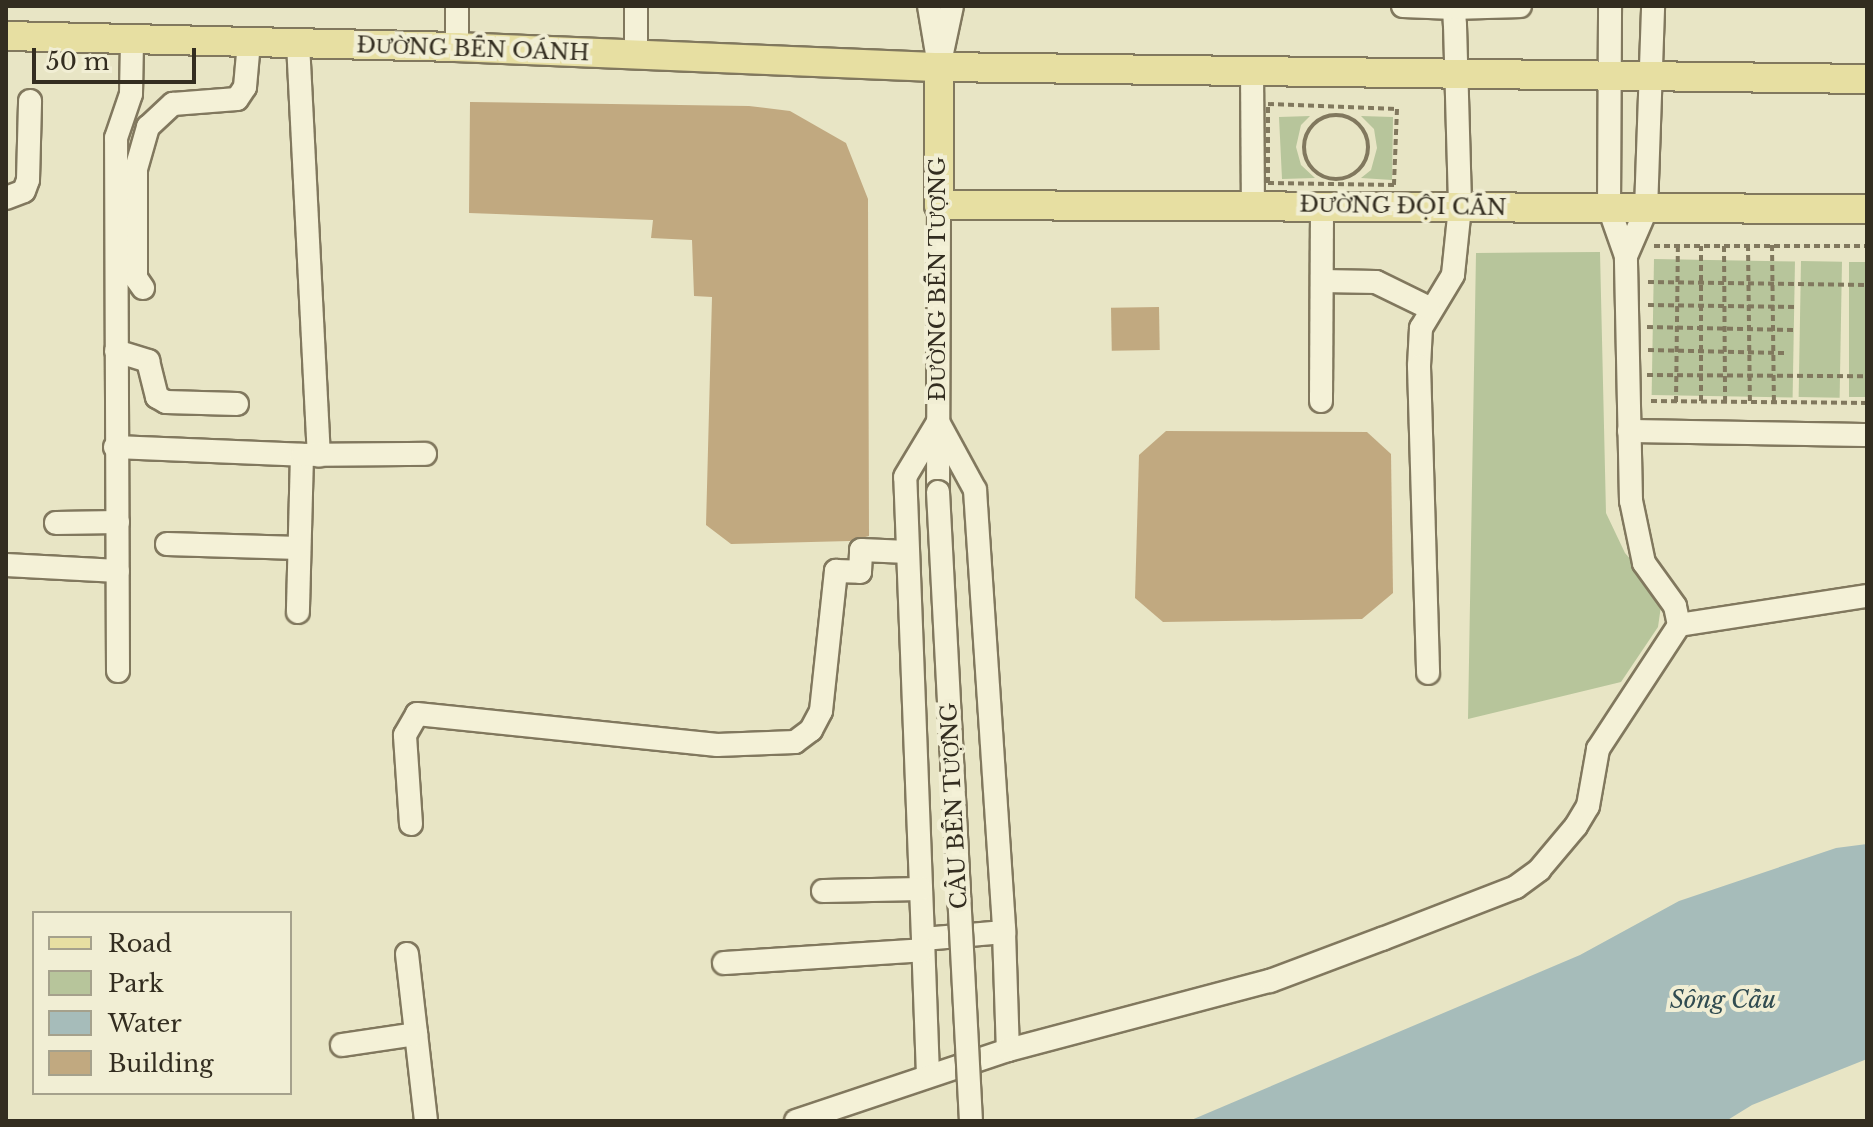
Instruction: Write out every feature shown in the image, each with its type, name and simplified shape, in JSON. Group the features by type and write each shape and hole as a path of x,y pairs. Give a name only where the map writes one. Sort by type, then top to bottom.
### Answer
{"main road":[{"name":"ĐƯỜNG BẾN OÁNH","path":"6,36 457,47 939,67"},
{"path":"939,67 1867,79"},
{"name":"ĐƯỜNG BẾN TƯỢNG","path":"939,67 939,205"},
{"name":"ĐƯỜNG ĐỘI CẤN","path":"939,205 1322,204 1646,210 1867,209"}],"street":[{"path":"457,6 457,47"},
{"path":"636,6 636,55"},
{"name":"ĐƯỜNG BẾN TƯỢNG","path":"929,6 939,67"},
{"name":"ĐƯỜNG BẾN TƯỢNG","path":"939,67 952,6"},
{"path":"1403,6 1520,6"},
{"path":"1610,6 1609,208 1637,254"},
{"path":"796,1121 1008,1050 1270,981 1516,887 1539,870 1588,806 1598,749 1679,625 1675,606 1644,563 1631,501 1629,431 1637,254 1646,210 1653,6"},
{"path":"1428,673 1419,366 1421,328 1429,308 1443,296 1453,275 1460,207 1454,8"},
{"path":"118,671 116,138 131,94 132,40"},
{"path":"143,288 136,278 136,169 148,127 173,104 237,99 245,87 249,42"},
{"path":"298,43 310,455 299,548 298,612"},
{"path":"1252,70 1253,205"},
{"path":"6,198 24,191 28,180 30,101"},
{"path":"1321,401 1322,204"},
{"name":"ĐƯỜNG BẾN TƯỢNG","path":"938,492 939,205"},
{"path":"1322,281 1376,282 1429,308"},
{"path":"116,351 148,361 157,397 166,402 237,404"},
{"path":"928,1076 905,477 938,422"},
{"path":"938,422 975,490 1004,932 1008,1050"},
{"path":"1629,431 1867,435"},
{"path":"115,447 310,455 425,454"},
{"name":"CẦU BẾN TƯỢNG","path":"938,492 971,1121"},
{"path":"56,523 118,522"},
{"path":"167,544 299,548"},
{"path":"411,824 405,735 417,714 717,745 795,742 811,730 821,711 836,571 860,572 861,550 908,552"},
{"path":"6,565 118,571"},
{"path":"1679,625 1867,596"},
{"path":"823,891 921,889"},
{"path":"724,963 923,944 1004,932"},
{"path":"407,954 426,1121"},
{"path":"342,1045 416,1034"}],"path":[{"path":"1268,104 1336,107 1397,109 1394,185 1268,183 1268,104"},
{"path":"1334,115 1355,121 1368,146 1357,171 1338,179 1317,173 1304,148 1310,128 1334,115 1336,107"},
{"path":"1637,254 1656,245 1867,246"},
{"path":"1676,402 1678,245"},
{"path":"1700,403 1701,245"},
{"path":"1748,245 1750,403"},
{"path":"1772,245 1774,403"},
{"path":"1724,246 1725,402"},
{"path":"1645,383 1646,269"},
{"path":"1646,282 1867,285"},
{"path":"1645,305 1797,307"},
{"path":"1645,327 1794,330"},
{"path":"1645,350 1785,353"},
{"path":"1645,375 1867,376"},
{"path":"1644,392 1650,400 1676,402 1867,403"}],"green space":[{"path":"1310,116 1301,125 1296,147 1301,165 1315,178 1282,179 1279,117"},
{"path":"1361,116 1393,117 1392,180 1361,178 1371,170 1377,148 1374,129"},
{"path":"1600,252 1606,513 1625,553 1651,582 1661,606 1658,627 1621,682 1468,719 1476,253"},
{"path":"1654,259 1795,261 1793,397 1652,395"},
{"path":"1801,261 1842,262 1840,398 1799,397"},
{"path":"1849,262 1867,262 1867,397 1849,397"}],"water":[{"name":"Sông Cầu","path":"1867,844 1867,1059 1752,1105 1726,1121 1189,1121 1580,955 1679,901 1836,848"}],"building":[{"path":"470,102 749,106 790,111 846,143 868,199 869,536 850,541 731,544 706,525 712,297 694,296 692,240 651,238 653,220 469,213"},
{"path":"1159,307 1160,350 1112,351 1111,308"},
{"path":"1166,431 1367,432 1391,454 1393,593 1362,619 1163,622 1135,598 1139,455"}]}
